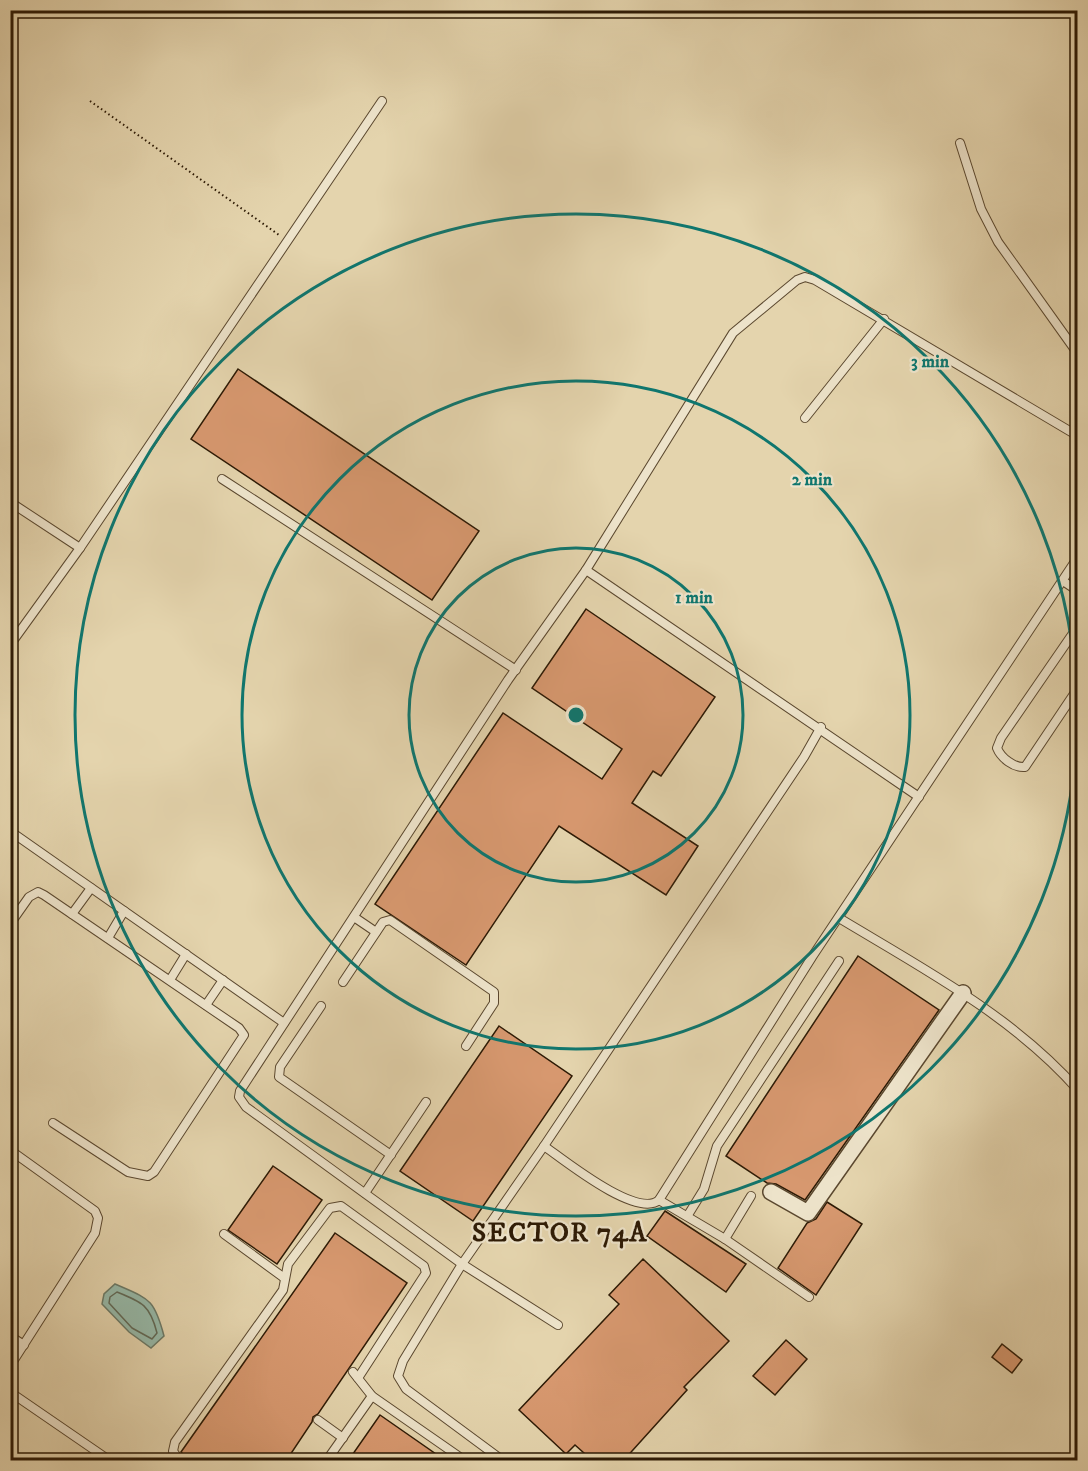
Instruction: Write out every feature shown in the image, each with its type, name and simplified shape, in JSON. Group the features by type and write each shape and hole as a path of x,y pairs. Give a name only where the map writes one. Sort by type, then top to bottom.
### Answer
{"street":[{"path":"771,1192 808,1213 963,993"}],"lane":[{"path":"10,645 80,548 382,101"},
{"path":"960,143 981,209 998,243 1077,354"},
{"path":"558,1324 462,1264 365,1193 240,1101 240,1091 516,670 586,570 733,333 783,291 802,277 809,278 884,319 1077,436"},
{"path":"805,418 884,319"},
{"path":"222,479 516,670"},
{"path":"10,502 80,548"},
{"path":"544,1146 625,1199 644,1205 659,1200 839,918 1077,557"},
{"path":"586,570 821,727 920,797"},
{"path":"1063,581 1077,591"},
{"path":"1077,626 1001,738 997,748 1000,754 1019,767 1025,767 1077,688"},
{"path":"502,1461 414,1396 398,1376 403,1361 462,1264 544,1146 797,767 821,727"},
{"path":"10,831 284,1023"},
{"path":"72,914 90,888"},
{"path":"10,924 29,897 38,892 243,1032 243,1039 154,1172 148,1176 128,1172 53,1123"},
{"path":"108,938 124,911"},
{"path":"354,917 376,932"},
{"path":"839,918 963,993 1051,1062 1077,1090"},
{"path":"343,982 383,922 390,920 494,992 494,1003 466,1046"},
{"path":"170,980 186,954"},
{"path":"688,1215 704,1188 711,1163 722,1138 839,961"},
{"path":"206,1005 223,980"},
{"path":"321,1006 280,1067 279,1077 391,1155"},
{"path":"365,1193 426,1102"},
{"path":"10,1150 95,1211 98,1218 94,1233 10,1366"},
{"path":"725,1239 751,1196"},
{"path":"659,1200 688,1215 809,1297"},
{"path":"179,1461 172,1451 175,1442 282,1290 283,1277 288,1264 330,1208 341,1206 424,1266 425,1278 356,1375 372,1396 464,1461"},
{"path":"224,1234 283,1277"},
{"path":"10,1336 24,1345"},
{"path":"10,1392 109,1461"},
{"path":"327,1461 372,1396"},
{"path":"318,1420 343,1438"}],"path":[{"path":"90,101 288,241"}],"water":[{"path":"115,1284 149,1301 157,1314 164,1336 151,1348 129,1332 102,1304 104,1294"}],"building":[{"path":"238,369 479,531 432,600 191,439"},
{"path":"586,609 715,697 661,776 653,771 632,803 698,846 666,895 559,826 466,965 375,904 503,713 602,779 622,749 532,688"},
{"path":"858,956 939,1010 805,1200 776,1184 767,1183 726,1156"},
{"path":"499,1026 572,1076 473,1221 400,1171"},
{"path":"273,1166 322,1200 277,1264 228,1230"},
{"path":"827,1202 862,1224 816,1295 778,1268 807,1223 816,1219"},
{"path":"665,1211 746,1264 726,1292 647,1236"},
{"path":"335,1233 407,1283 318,1414 313,1417 286,1461 190,1461 181,1452"},
{"path":"643,1259 729,1341 684,1387 687,1390 623,1461 593,1461 575,1445 566,1454 519,1410 619,1304 609,1295"},
{"path":"786,1340 807,1359 775,1395 753,1376"},
{"path":"1002,1344 1022,1360 1012,1373 992,1357"},
{"path":"380,1415 446,1461 348,1461"}],"district":[{"name":"SECTOR 74A","path":"560,1232"}]}
